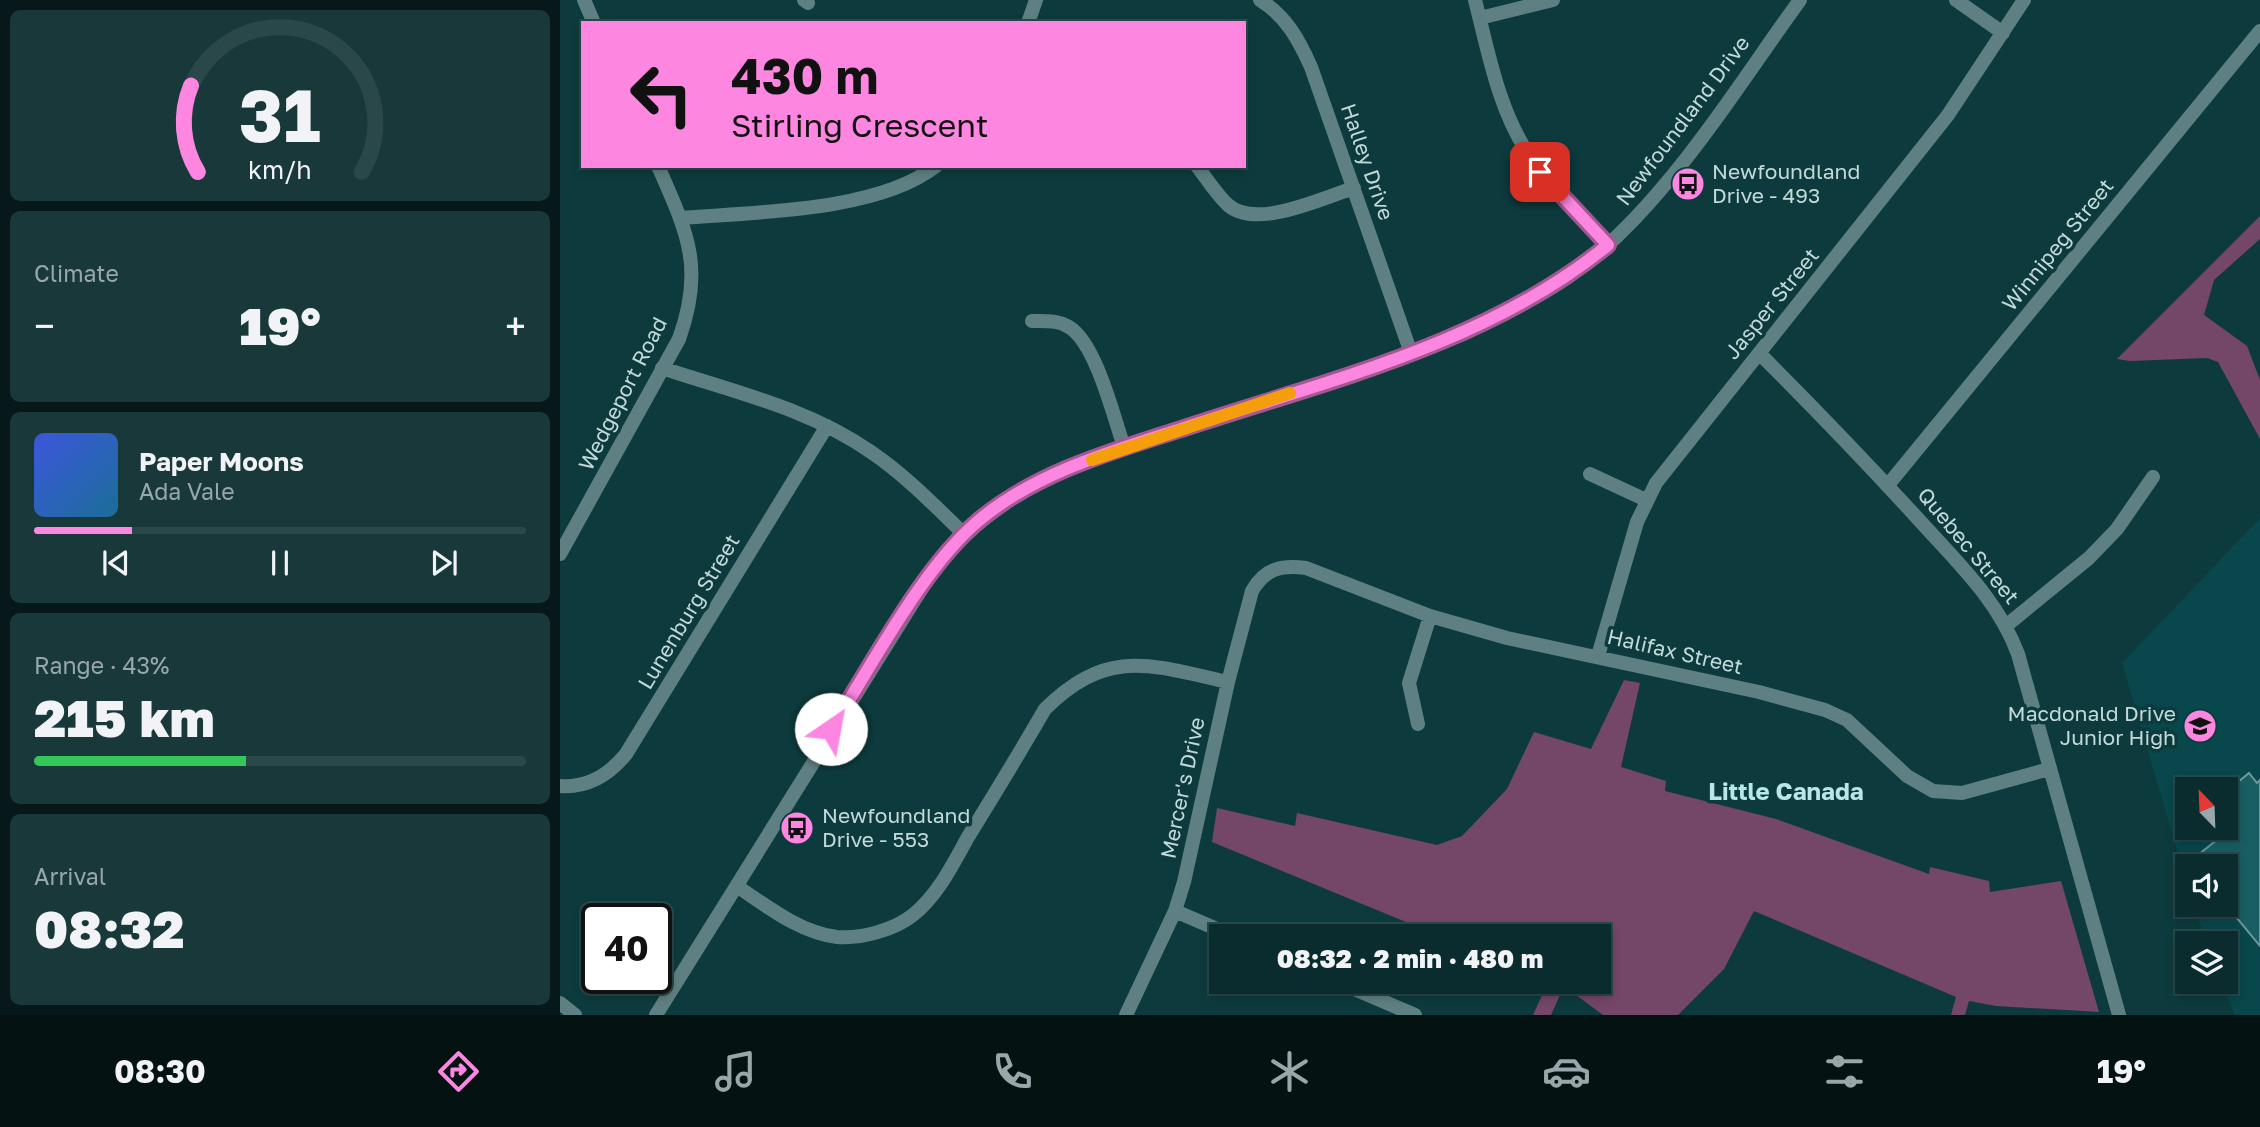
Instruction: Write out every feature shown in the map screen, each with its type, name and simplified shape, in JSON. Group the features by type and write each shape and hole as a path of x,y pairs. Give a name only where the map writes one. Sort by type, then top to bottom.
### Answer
{"street":[{"path":"584,0 593,21"},
{"path":"1029,21 1036,0"},
{"name":"Halley Drive","path":"1260,0 1285,21 1299,39 1411,353"},
{"path":"1475,0 1499,90 1525,150 1540,172 1608,245"},
{"path":"1480,18 1553,0"},
{"name":"Newfoundland Drive","path":"656,1015 738,887 831,729 932,572 964,534 993,509 1029,486 1124,447 1411,353 1512,310 1571,276 1640,214 1800,0"},
{"path":"1956,0 2003,33"},
{"name":"Jasper Street","path":"1598,656 1646,499 1696,430 1760,354 1948,115 2024,0"},
{"name":"Winnipeg Street","path":"1888,485 2260,31"},
{"name":"Wedgeport Road","path":"560,554 679,339 690,308 691,248 659,168"},
{"path":"681,218 829,204 880,195 925,175 934,168"},
{"path":"1199,168 1228,205 1249,215 1270,214 1354,188"},
{"path":"1032,321 1061,323 1078,334 1092,358 1124,447"},
{"name":"Quebec Street","path":"1760,354 1888,485 1977,583 2007,625 2018,654 2119,1015"},
{"path":"662,368 759,397 827,426 873,452 964,534"},
{"name":"Lunenburg Street","path":"560,786 578,786 604,776 626,754 827,426"},
{"path":"1590,474 1646,499"},
{"path":"2007,625 2089,558 2117,529 2153,477"},
{"name":"Halifax Street","path":"1272,569 1289,566 1306,568 1430,616 1507,638 1598,656 1825,710 1847,720 1907,776 1933,791 1962,793 2049,769"},
{"name":"Mercer's Drive","path":"1126,1015 1175,911 1252,591 1258,580 1272,569"},
{"path":"1418,724 1409,683 1430,616"},
{"path":"738,887 784,917 812,930 837,937 858,936 885,929 913,916 937,889 1045,709 1066,688 1092,673 1125,664 1160,667 1228,682"},
{"path":"1175,911 1209,926"},
{"path":"1366,994 1415,1015"},
{"path":"560,1003 575,1015"}],"shaded area":[{"path":"2260,216 2260,239 2214,280 2204,315 2247,346 2260,380 2260,439 2218,362 2207,358 2130,361 2117,359"},
{"name":"Macdonald Drive Junior High","path":"2260,518 2260,1015 2235,1015 2226,994 2238,994 2238,931 2202,931 2198,917 2238,917 2238,854 2178,854 2122,663"},
{"path":"1624,680 1640,683 1621,767 1666,781 1665,791 1776,819 1929,874 1930,867 1989,881 1990,892 2061,881 2099,1012 1996,1006 1969,1001 1965,1015 1951,1015 1956,997 1754,911 1724,969 1678,1015 1603,1015 1575,994 1611,994 1611,924 1411,924 1212,842 1217,808 1295,826 1297,813 1437,845 1462,836 1507,789 1534,732 1591,749"},
{"path":"1543,994 1560,994 1551,1015 1533,1015"}],"building":[{"path":"2249,773 2257,783 2260,780 2260,946 2236,917 2238,854 2199,854 2217,840 2238,840 2238,782"}],"slow traffic":[{"path":"1092,460 1290,393"}],"place":[{"name":"Newfoundland Drive - 493","path":"1688,184"},
{"name":"Macdonald Drive Junior High","path":"2200,726"},
{"name":"Newfoundland Drive - 553","path":"797,828"}],"district":[{"name":"Little Canada","path":"1786,792"}],"route":[{"path":"831,729 932,572 964,534 1011,497 1029,486 1124,447 1411,353 1512,310 1571,276 1608,245 1540,172"}]}
